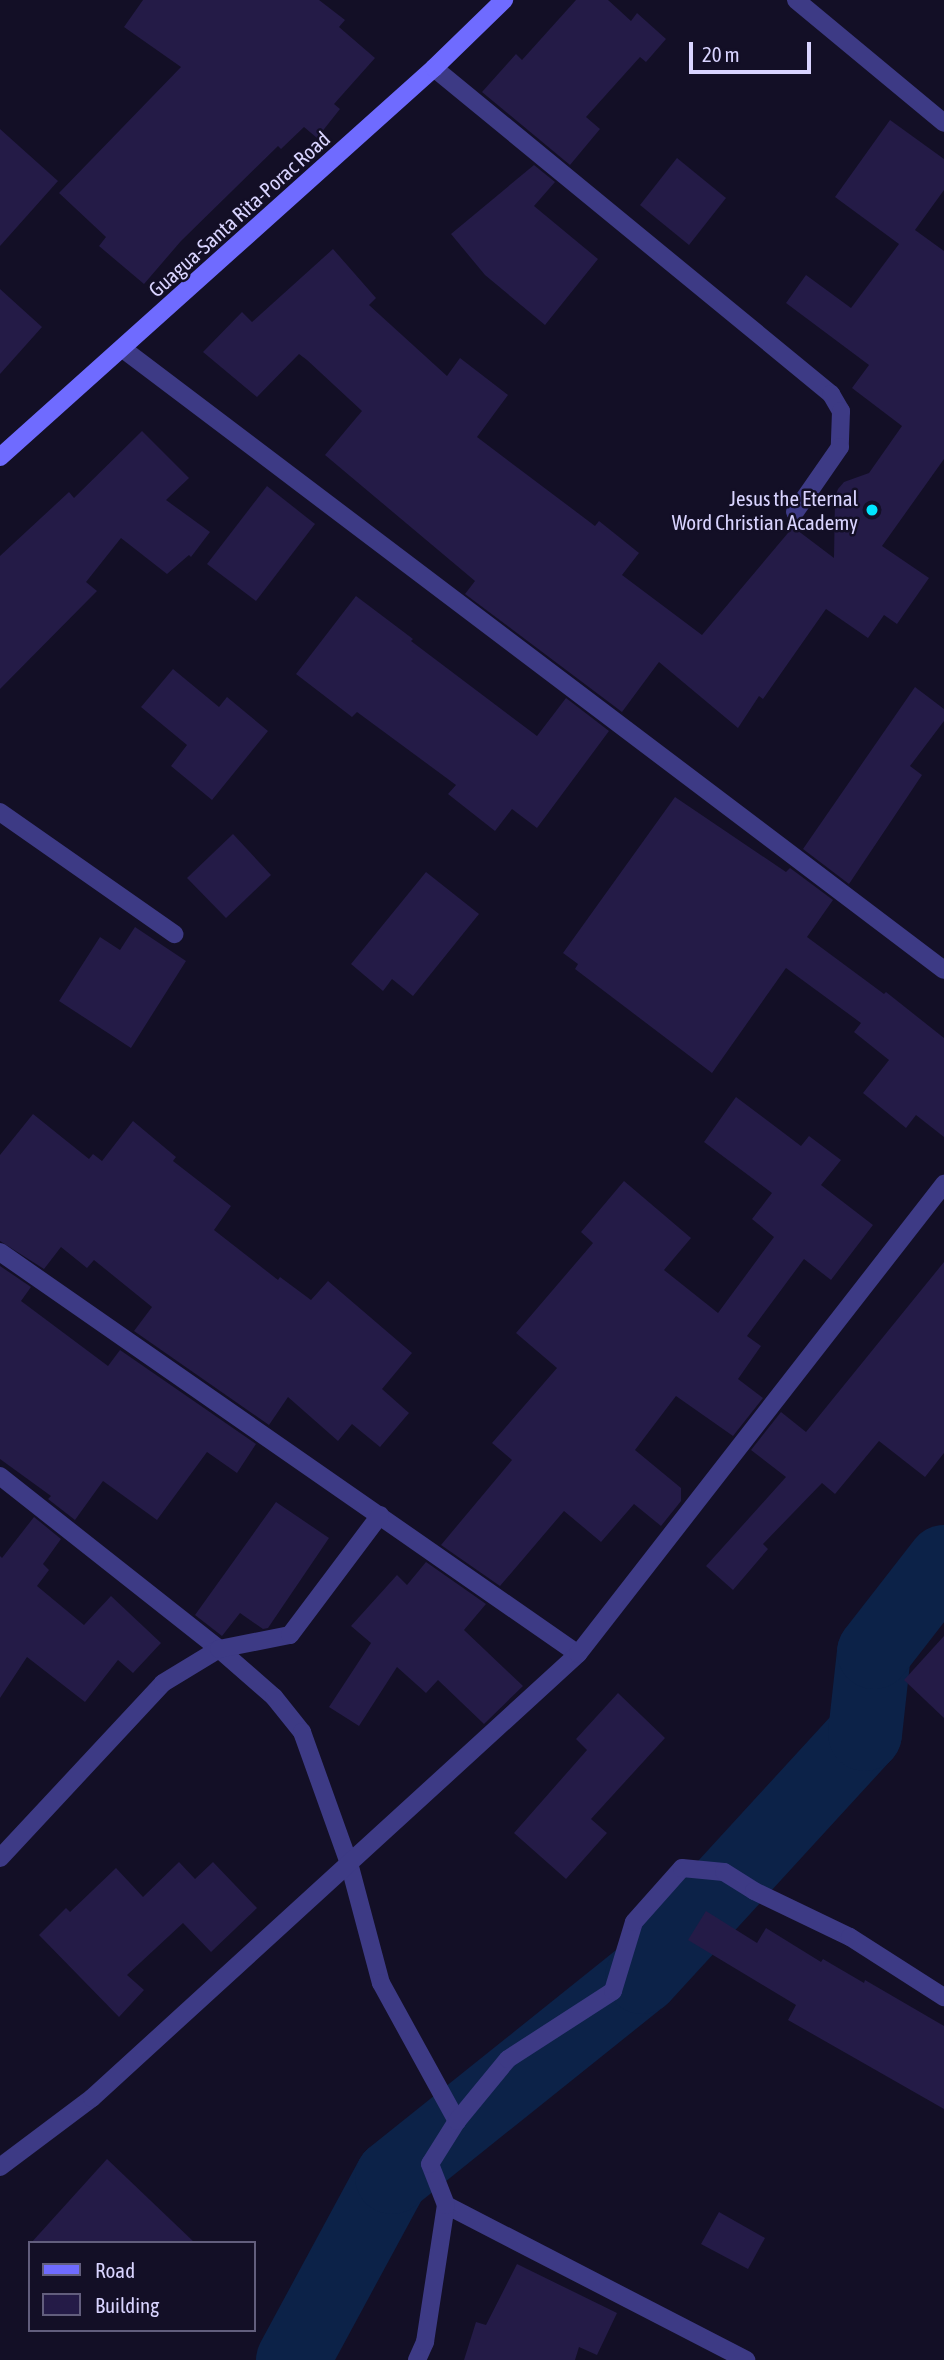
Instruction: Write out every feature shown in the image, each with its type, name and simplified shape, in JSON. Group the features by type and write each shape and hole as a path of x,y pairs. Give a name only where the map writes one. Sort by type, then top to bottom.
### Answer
{"main road":[{"name":"Guagua-Santa Rita-Porac Road","path":"0,457 434,68 504,0"}],"street":[{"path":"796,0 944,123"},
{"path":"434,68 831,394 841,411 840,447 795,512"},
{"path":"123,349 944,970"},
{"path":"0,812 174,934"},
{"path":"0,2167 92,2098 578,1654 944,1184"},
{"path":"0,1252 578,1654"},
{"path":"0,1476 219,1649 274,1697 302,1732 349,1863 381,1983 457,2121"},
{"path":"0,1858 163,1683 219,1649 290,1635 380,1515"},
{"path":"417,2360 425,2342 446,2205 430,2164 457,2121 508,2059 614,1991 634,1922 681,1868 724,1872 754,1891 850,1937 944,1997"},
{"path":"446,2205 746,2360"}],"building":[{"path":"143,0 319,0 345,20 339,27 375,58 334,104 340,109 317,138 304,127 281,149 278,146 181,241 144,284 99,246 106,237 59,193 181,67 124,27"},
{"path":"576,0 608,0 631,21 637,13 666,39 646,62 640,57 586,117 600,129 570,165 482,92 516,54 522,60"},
{"path":"890,120 944,159 944,190 915,230 944,251 944,459 882,546 929,578 897,624 884,615 868,638 826,609 763,699 759,696 738,728 659,662 622,712 465,594 475,581 325,455 362,411 307,360 299,354 257,397 203,352 242,312 252,322 333,249 376,298 369,305 447,376 460,358 508,395 477,437 595,526 599,521 639,553 622,575 702,635 793,527 834,558 835,497 838,489 844,482 869,473 902,426 852,388 869,365 786,303 806,275 851,308 899,244 835,197"},
{"path":"0,129 58,181 0,246"},
{"path":"677,158 726,198 689,245 640,205"},
{"path":"534,165 555,182 534,206 598,259 545,325 485,275 451,234"},
{"path":"0,289 42,327 0,374"},
{"path":"142,431 189,478 166,500 210,532 191,557 189,555 167,574 121,538 86,582 97,591 0,689 0,556 69,492 74,498"},
{"path":"267,486 315,524 256,601 207,564"},
{"path":"356,596 537,736 566,698 609,731 537,828 512,809 495,831 448,794 456,785 357,712 352,717 296,674"},
{"path":"173,669 219,707 227,697 268,731 212,800 171,766 187,745 141,707"},
{"path":"915,687 944,709 944,721 910,766 922,775 849,884 803,849"},
{"path":"675,797 786,872 790,868 833,900 807,937 884,994 886,992 944,1038 944,1137 916,1115 906,1128 863,1093 889,1060 854,1032 861,1023 786,968 712,1073 575,969 578,964 563,953"},
{"path":"233,834 271,875 226,918 187,878"},
{"path":"426,872 479,914 413,996 392,979 383,991 351,964"},
{"path":"135,927 186,961 131,1048 59,1001 100,937 120,950"},
{"path":"736,1097 801,1146 809,1136 841,1160 821,1185 873,1225 831,1280 804,1259 747,1336 761,1346 738,1379 763,1398 733,1436 676,1396 635,1450 681,1488 681,1501 661,1526 634,1504 601,1542 564,1511 500,1586 441,1545 512,1460 492,1443 557,1368 516,1333 593,1243 581,1232 624,1181 691,1238 664,1270 718,1313 774,1237 752,1219 772,1193 704,1142"},
{"path":"33,1114 89,1159 93,1154 102,1161 133,1121 176,1157 173,1161 231,1206 214,1230 278,1280 280,1277 311,1300 328,1281 412,1353 382,1389 409,1413 380,1447 352,1424 338,1441 288,1397 269,1425 134,1331 152,1307 94,1260 87,1268 61,1247 44,1269 0,1241 0,1155"},
{"path":"944,1262 944,1453 925,1477 879,1441 835,1494 822,1483 763,1544 768,1549 733,1590 706,1566 786,1477 751,1450 781,1412 806,1432"},
{"path":"0,1266 31,1287 21,1301 108,1366 120,1350 256,1444 237,1473 207,1452 157,1520 103,1481 75,1520 48,1499 51,1496 0,1459"},
{"path":"276,1502 329,1538 268,1628 263,1629 240,1613 222,1636 195,1615"},
{"path":"34,1517 61,1539 43,1564 49,1570 37,1586 84,1625 111,1596 161,1643 133,1673 118,1660 85,1702 27,1657 0,1698 0,1556 2,1558"},
{"path":"426,1562 486,1604 464,1630 523,1686 484,1724 438,1680 426,1693 397,1667 359,1726 329,1707 371,1643 351,1626 397,1575 407,1585"},
{"path":"944,1636 944,1718 904,1680"},
{"path":"618,1693 665,1738 591,1819 607,1833 566,1879 514,1833 587,1750 576,1739"},
{"path":"179,1862 195,1879 213,1862 257,1908 211,1952 183,1923 127,1975 144,1990 119,2017 39,1935 66,1908 70,1912 116,1868 143,1897"},
{"path":"706,1911 757,1943 766,1928 821,1962 823,1959 864,1983 865,1980 944,2026 944,2109 788,2020 796,2005 688,1940"},
{"path":"107,2159 193,2241 33,2241"},
{"path":"719,2212 765,2238 748,2269 701,2244"},
{"path":"517,2264 617,2313 597,2355 579,2347 575,2360 464,2360 476,2322 486,2325"}],"waterway":[{"path":"293,2360 392,2177 642,1977 865,1734 874,1652 944,1562"}],"place":[{"name":"Jesus the Eternal Word Christian Academy","path":"872,510"}]}
